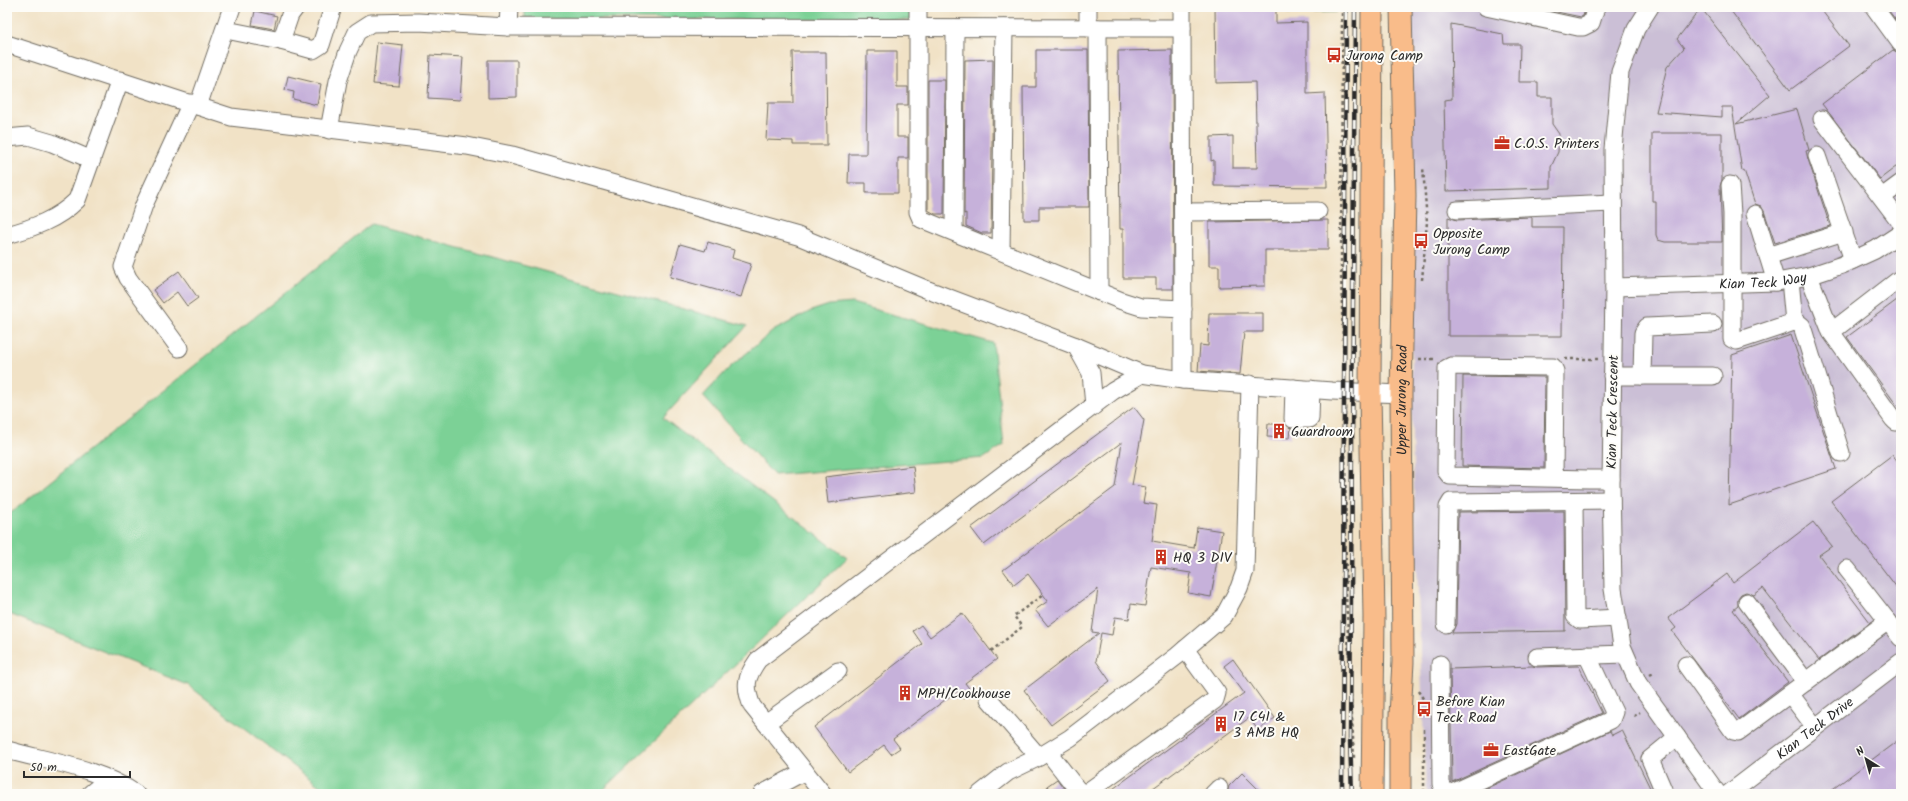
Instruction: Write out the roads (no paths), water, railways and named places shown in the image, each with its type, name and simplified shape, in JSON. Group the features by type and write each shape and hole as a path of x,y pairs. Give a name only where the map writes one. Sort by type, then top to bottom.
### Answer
{"main road":[{"path":"1372,7 1370,392 1374,617 1372,794"},
{"name":"Upper Jurong Road","path":"1400,794 1400,715 1403,662 1401,394 1405,196 1401,7"}],"street":[{"path":"179,348 128,278 123,267 144,205 194,105 226,30 232,7"},
{"path":"281,41 290,15 296,7"},
{"path":"226,30 281,41 313,50 321,45 333,7"},
{"path":"508,27 509,7"},
{"path":"918,7 918,212 921,218 1135,306 1183,310"},
{"path":"1088,7 1093,28 1099,292"},
{"path":"1182,7 1183,380"},
{"path":"1486,7 1578,27 1583,27 1590,23 1596,7"},
{"name":"Kian Teck Crescent","path":"1650,7 1636,29 1620,72 1613,149 1612,202 1614,287 1611,479 1613,589 1622,646 1638,683 1718,794"},
{"path":"1874,7 1901,44"},
{"path":"329,130 338,81 348,51 357,32 371,23 418,22 508,27 1182,28"},
{"path":"954,231 955,28"},
{"path":"1001,251 1004,28"},
{"path":"7,44 231,117 467,146 512,155 798,236 928,290 1076,346 1142,374 1183,380 1401,394"},
{"path":"7,234 47,222 67,211 78,200 120,80"},
{"path":"1822,119 1882,197 1899,235"},
{"path":"7,138 28,136 52,143 92,160"},
{"path":"1817,156 1853,260"},
{"path":"1882,197 1901,183"},
{"path":"1730,185 1733,284 1731,336 1734,341 1794,322 1797,322 1802,326 1841,453"},
{"path":"1457,210 1612,202"},
{"path":"1182,212 1318,211"},
{"path":"1755,214 1768,256 1783,281 1794,322"},
{"path":"1768,256 1844,232"},
{"name":"Kian Teck Way","path":"1614,287 1733,284 1783,281 1809,276 1853,260 1875,250 1899,235"},
{"path":"1809,276 1832,332 1893,419 1896,422 1901,421"},
{"path":"1832,332 1901,278"},
{"path":"1642,376 1643,333 1647,326 1713,324"},
{"path":"1076,346 1091,373 1094,406"},
{"path":"1554,478 1555,371 1553,367 1451,366 1447,368 1447,474 1450,476 1554,478 1611,479"},
{"path":"823,794 752,706 746,691 749,673 758,660 1094,406 1142,374"},
{"path":"1612,376 1714,376"},
{"path":"980,794 1008,772 1070,738 1185,649 1224,616 1239,588 1245,571 1250,384"},
{"path":"1446,624 1448,507 1451,502 1611,500"},
{"path":"1574,501 1575,616 1580,620 1618,618"},
{"path":"1848,569 1901,638"},
{"path":"1747,602 1806,682"},
{"path":"1686,665 1735,732 1741,731 1888,621"},
{"path":"990,699 1077,789 1082,793 1086,793 1215,700 1217,694 1185,649"},
{"path":"1537,657 1625,654"},
{"path":"1440,664 1441,784 1445,791 1450,794 1611,720 1614,712 1587,655"},
{"name":"Kian Teck Drive","path":"1728,794 1901,662"},
{"path":"766,723 838,671"},
{"path":"1790,694 1815,727"},
{"path":"1665,794 1650,759 1677,737"},
{"path":"7,750 108,779 122,784 136,794"},
{"path":"762,794 805,771"},
{"path":"90,794 108,779"}],"railway":[{"path":"1342,794 1346,7"},
{"path":"1352,794 1350,740 1355,7"}],"place":[{"name":"Jurong Camp","path":"1334,55"},
{"name":"C.O.S. Printers","path":"1502,143"},
{"name":"Opposite Jurong Camp","path":"1421,241"},
{"name":"Guardroom","path":"1279,431"},
{"name":"HQ 3 DIV","path":"1161,557"},
{"name":"MPH/Cookhouse","path":"905,693"},
{"name":"Before Kian Teck Road","path":"1424,709"},
{"name":"17 C4I & 3 AMB HQ","path":"1221,724"},
{"name":"EastGate","path":"1491,750"}]}
